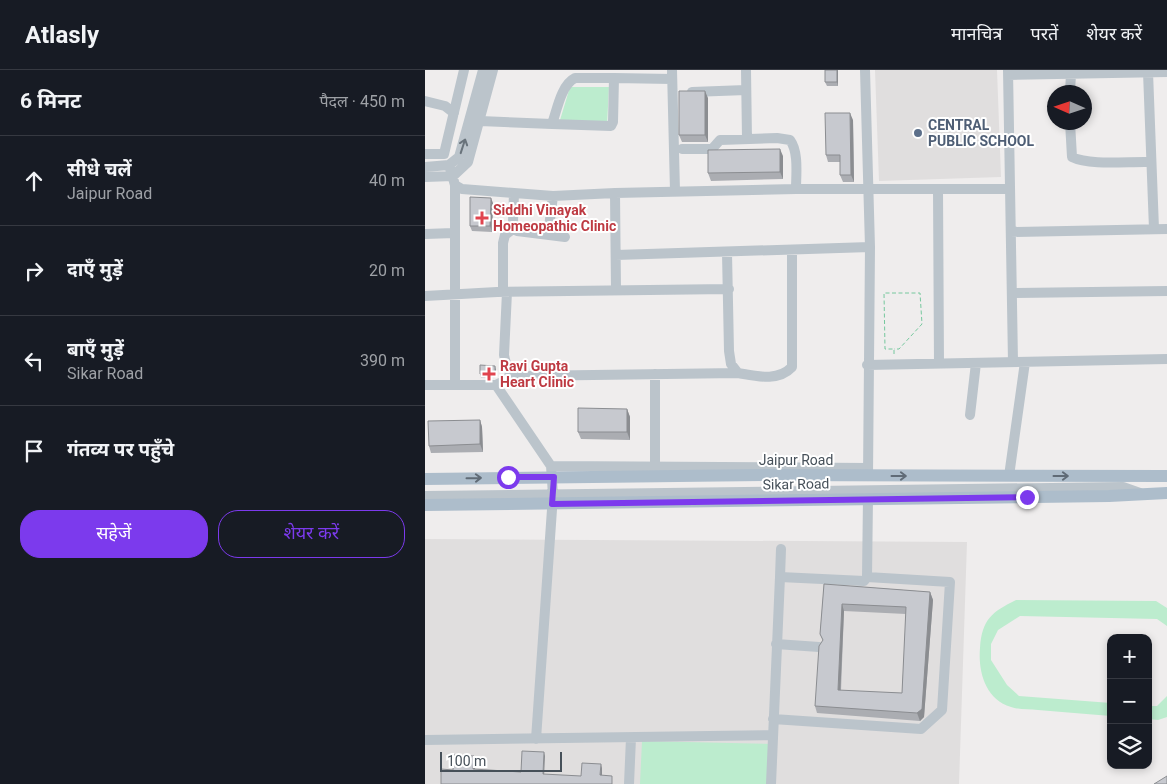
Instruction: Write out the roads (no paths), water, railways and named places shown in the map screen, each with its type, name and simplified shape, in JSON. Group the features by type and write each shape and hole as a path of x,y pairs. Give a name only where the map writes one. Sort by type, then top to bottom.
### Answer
{"main road":[{"name":"Jaipur Road","path":"425,479 553,472 655,471 868,472 1009,476 1167,476"},
{"name":"Sikar Road","path":"425,505 553,499 868,498 1145,495 1167,493"}],"street":[{"path":"425,154 444,154 464,70"},
{"path":"425,167 449,165 459,157 483,70"},
{"path":"454,180 467,162 493,70"},
{"path":"746,70 747,139"},
{"path":"865,70 870,247 867,366 868,472"},
{"path":"1148,72 1154,230"},
{"path":"1013,362 1008,73 1167,72"},
{"path":"1070,85 1071,74"},
{"path":"552,124 565,86 575,78 672,75 675,191"},
{"path":"480,120 611,126 614,78"},
{"path":"683,92 746,90"},
{"path":"425,101 445,106 454,113"},
{"path":"1070,130 1070,150 1072,156 1077,159 1089,161 1151,162"},
{"path":"682,149 712,149 720,140 790,140 794,145 796,158 797,190"},
{"path":"449,165 454,180 455,384"},
{"path":"425,177 454,180 462,189 553,196 615,192 868,188 1010,189"},
{"path":"939,190 939,363"},
{"path":"615,192 615,290"},
{"path":"514,193 514,228"},
{"path":"548,235 553,196"},
{"path":"514,228 522,233 565,237"},
{"path":"514,228 505,235 503,243 505,292 504,355 505,364 512,372 521,376 738,373 778,376 786,374 792,367 792,250"},
{"path":"1011,232 1167,229"},
{"path":"425,234 454,233"},
{"path":"616,255 870,247"},
{"path":"727,253 729,352 731,364 738,373"},
{"path":"425,296 505,292 729,289"},
{"path":"1011,293 1167,291"},
{"path":"867,366 939,363 1167,360"},
{"path":"1009,476 1025,362"},
{"path":"970,415 976,363"},
{"path":"425,385 496,385 507,380 512,372"},
{"path":"655,374 655,471"},
{"path":"496,385 553,472 553,499 536,739"},
{"path":"1123,487 1144,476"},
{"path":"425,496 553,499 1123,487 1145,495"},
{"path":"780,577 864,581 867,576 868,498"},
{"path":"771,784 781,548"},
{"path":"773,719 921,729 943,710 950,582 867,576"},
{"path":"776,644 819,647"},
{"path":"425,740 773,735"},
{"path":"629,784 631,738"}],"place":[{"name":"CENTRAL PUBLIC SCHOOL","path":"918,133"},
{"name":"Siddhi Vinayak Homeopathic Clinic","path":"482,218"},
{"name":"Ravi Gupta Heart Clinic","path":"489,374"}]}
